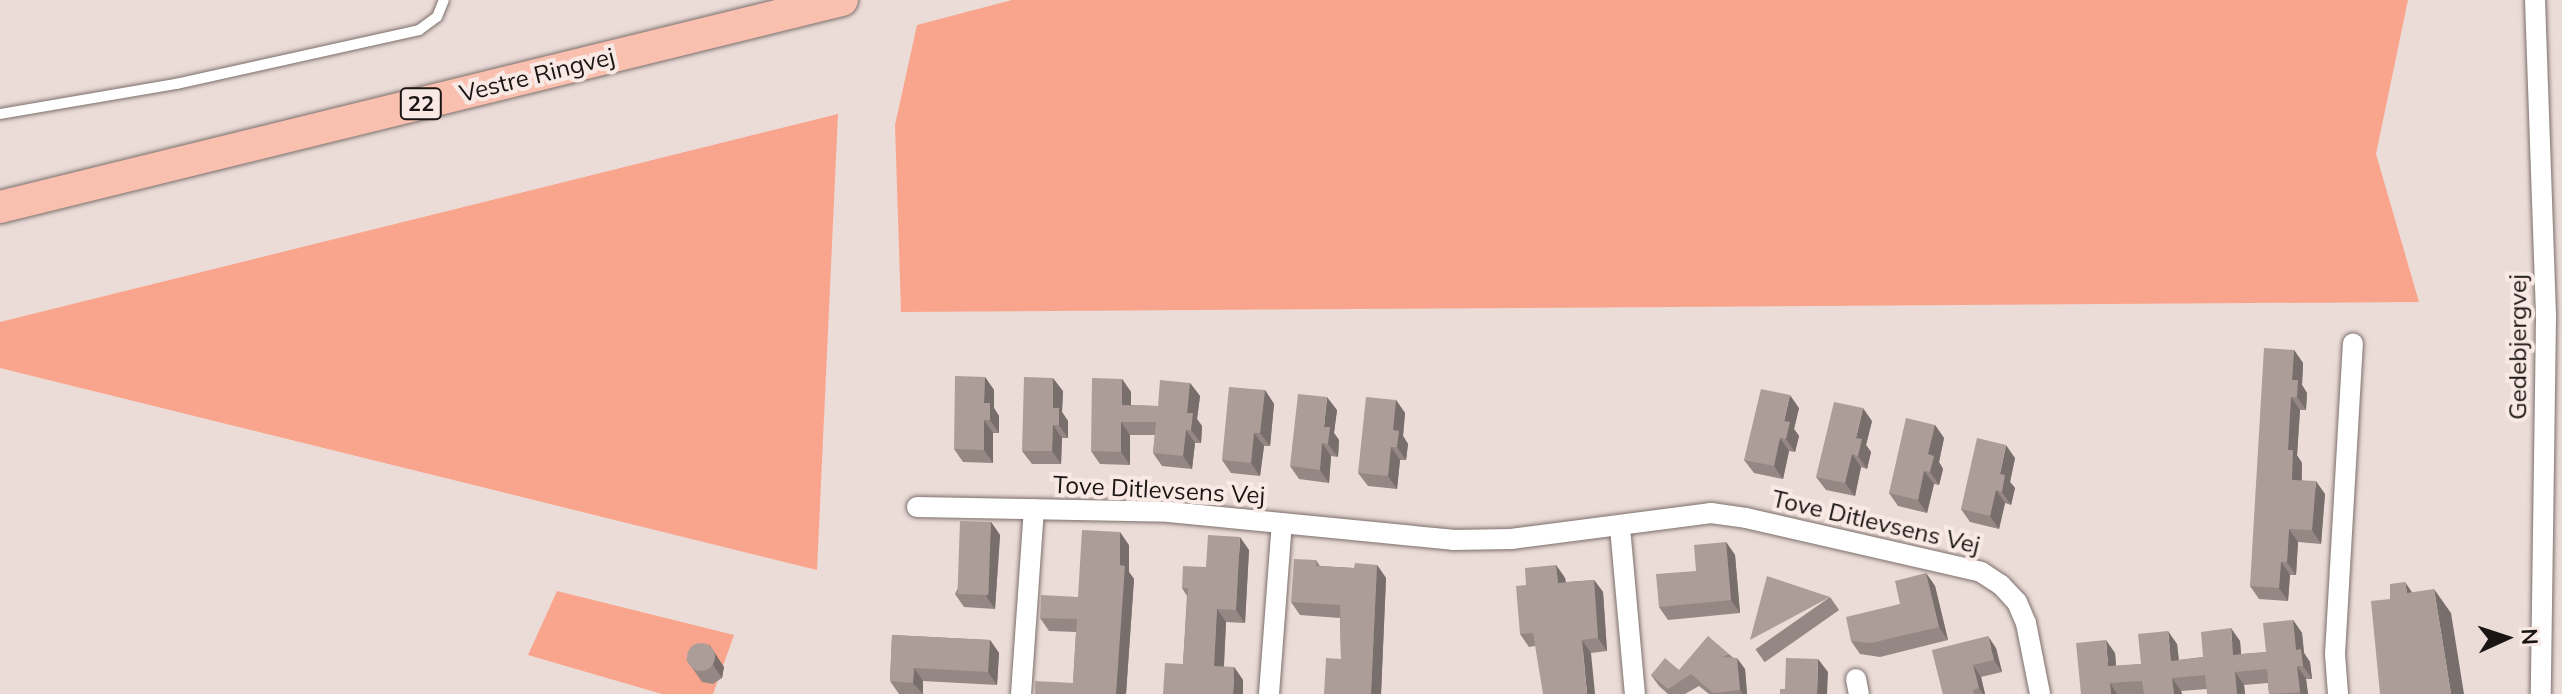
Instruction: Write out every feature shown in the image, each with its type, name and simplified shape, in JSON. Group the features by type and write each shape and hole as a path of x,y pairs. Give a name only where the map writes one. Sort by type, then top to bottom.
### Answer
{"main road":[{"name":"Vestre Ringvej","path":"0,207 842,0"}],"street":[{"name":"Gedebjergvej","path":"2535,0 2546,318 2541,694"},
{"path":"2338,694 2335,654 2353,344"},
{"name":"Tove Ditlevsens Vej","path":"917,507 1169,512 1453,540 1511,539 1711,513 1746,518 1981,572 2001,585 2017,602 2026,623 2040,694"},
{"name":"Tove Ditlevsens Vej","path":"1021,694 1034,509"},
{"name":"Tove Ditlevsens Vej","path":"1269,694 1282,523"},
{"path":"1620,527 1635,694"}],"lane":[{"path":"0,114 176,84 419,30 437,17 444,0"}],"shaded area":[{"path":"1012,0 2408,0 2376,154 2419,302 901,312 895,125 917,25"},
{"path":"838,114 817,570 0,368 0,322"},
{"path":"557,591 734,635 713,694 662,694 528,655"}],"building":[{"path":"2264,348 2294,350 2292,380 2298,380 2297,397 2291,397 2288,450 2293,450 2292,480 2316,481 2312,530 2289,529 2287,562 2281,562 2279,588 2250,586"},
{"path":"955,376 985,377 984,403 990,403 990,420 984,420 984,450 954,449"},
{"path":"1024,377 1053,378 1053,408 1059,408 1059,425 1053,425 1052,451 1022,451"},
{"path":"1092,378 1122,379 1122,405 1158,406 1160,380 1190,383 1187,413 1193,413 1191,430 1186,430 1183,456 1153,453 1156,422 1121,422 1121,452 1091,451"},
{"path":"1229,387 1265,390 1260,433 1254,433 1251,463 1222,460"},
{"path":"1761,389 1790,395 1784,421 1790,422 1786,439 1780,438 1774,466 1744,460"},
{"path":"1298,394 1327,397 1324,427 1330,427 1328,444 1322,443 1320,470 1290,466"},
{"path":"1366,397 1396,400 1393,430 1399,431 1397,447 1391,447 1388,476 1358,473"},
{"path":"1834,402 1863,408 1856,438 1862,439 1858,456 1852,454 1845,483 1816,477"},
{"path":"1906,418 1935,425 1928,454 1934,456 1930,472 1924,471 1918,500 1889,493"},
{"path":"1977,438 2006,445 2000,474 2005,475 2002,492 1996,490 1990,516 1961,509"},
{"path":"960,521 991,522 988,595 957,594"},
{"path":"1082,530 1120,532 1120,565 1125,566 1116,694 1035,694 1035,681 1073,683 1077,619 1040,618 1041,595 1078,597"},
{"path":"1208,535 1240,537 1236,610 1217,609 1214,666 1234,667 1233,694 1163,694 1165,663 1183,664 1188,588 1182,588 1183,566 1206,567"},
{"path":"1726,542 1731,600 1659,607 1656,574 1696,571 1694,545"},
{"path":"1294,559 1316,560 1316,566 1354,568 1355,563 1377,565 1371,694 1324,694 1326,658 1341,659 1340,605 1291,602"},
{"path":"1556,565 1558,583 1594,580 1598,638 1582,640 1587,694 1543,694 1533,633 1520,634 1516,586 1526,585 1525,568"},
{"path":"1926,573 1939,627 1871,643 1851,641 1846,617 1900,604 1895,581"},
{"path":"1767,576 1830,597 1750,640"},
{"path":"2405,582 2407,593 2434,589 2451,694 2380,694 2371,601 2390,599 2390,584"},
{"path":"2293,620 2296,650 2301,649 2303,666 2297,666 2300,692 2269,694 2267,669 2235,672 2237,694 2207,694 2205,675 2172,678 2174,694 2144,694 2142,681 2110,683 2111,694 2081,694 2076,643 2106,640 2108,666 2141,664 2138,634 2168,631 2171,661 2203,657 2201,632 2231,628 2233,655 2266,652 2263,623"},
{"path":"892,635 990,640 988,672 914,668 913,683 890,681"},
{"path":"1708,636 1729,654 1722,657 1737,658 1740,690 1713,693 1691,674 1668,689 1651,675 1665,658 1679,670"},
{"path":"1988,636 1994,660 1973,665 1979,688 1973,690 1974,694 1943,694 1932,650"},
{"path":"701,643 711,647 715,657 711,667 701,671 691,667 687,657 691,647"},
{"path":"1786,658 1818,659 1817,694 1780,694 1780,689 1785,689"}]}
